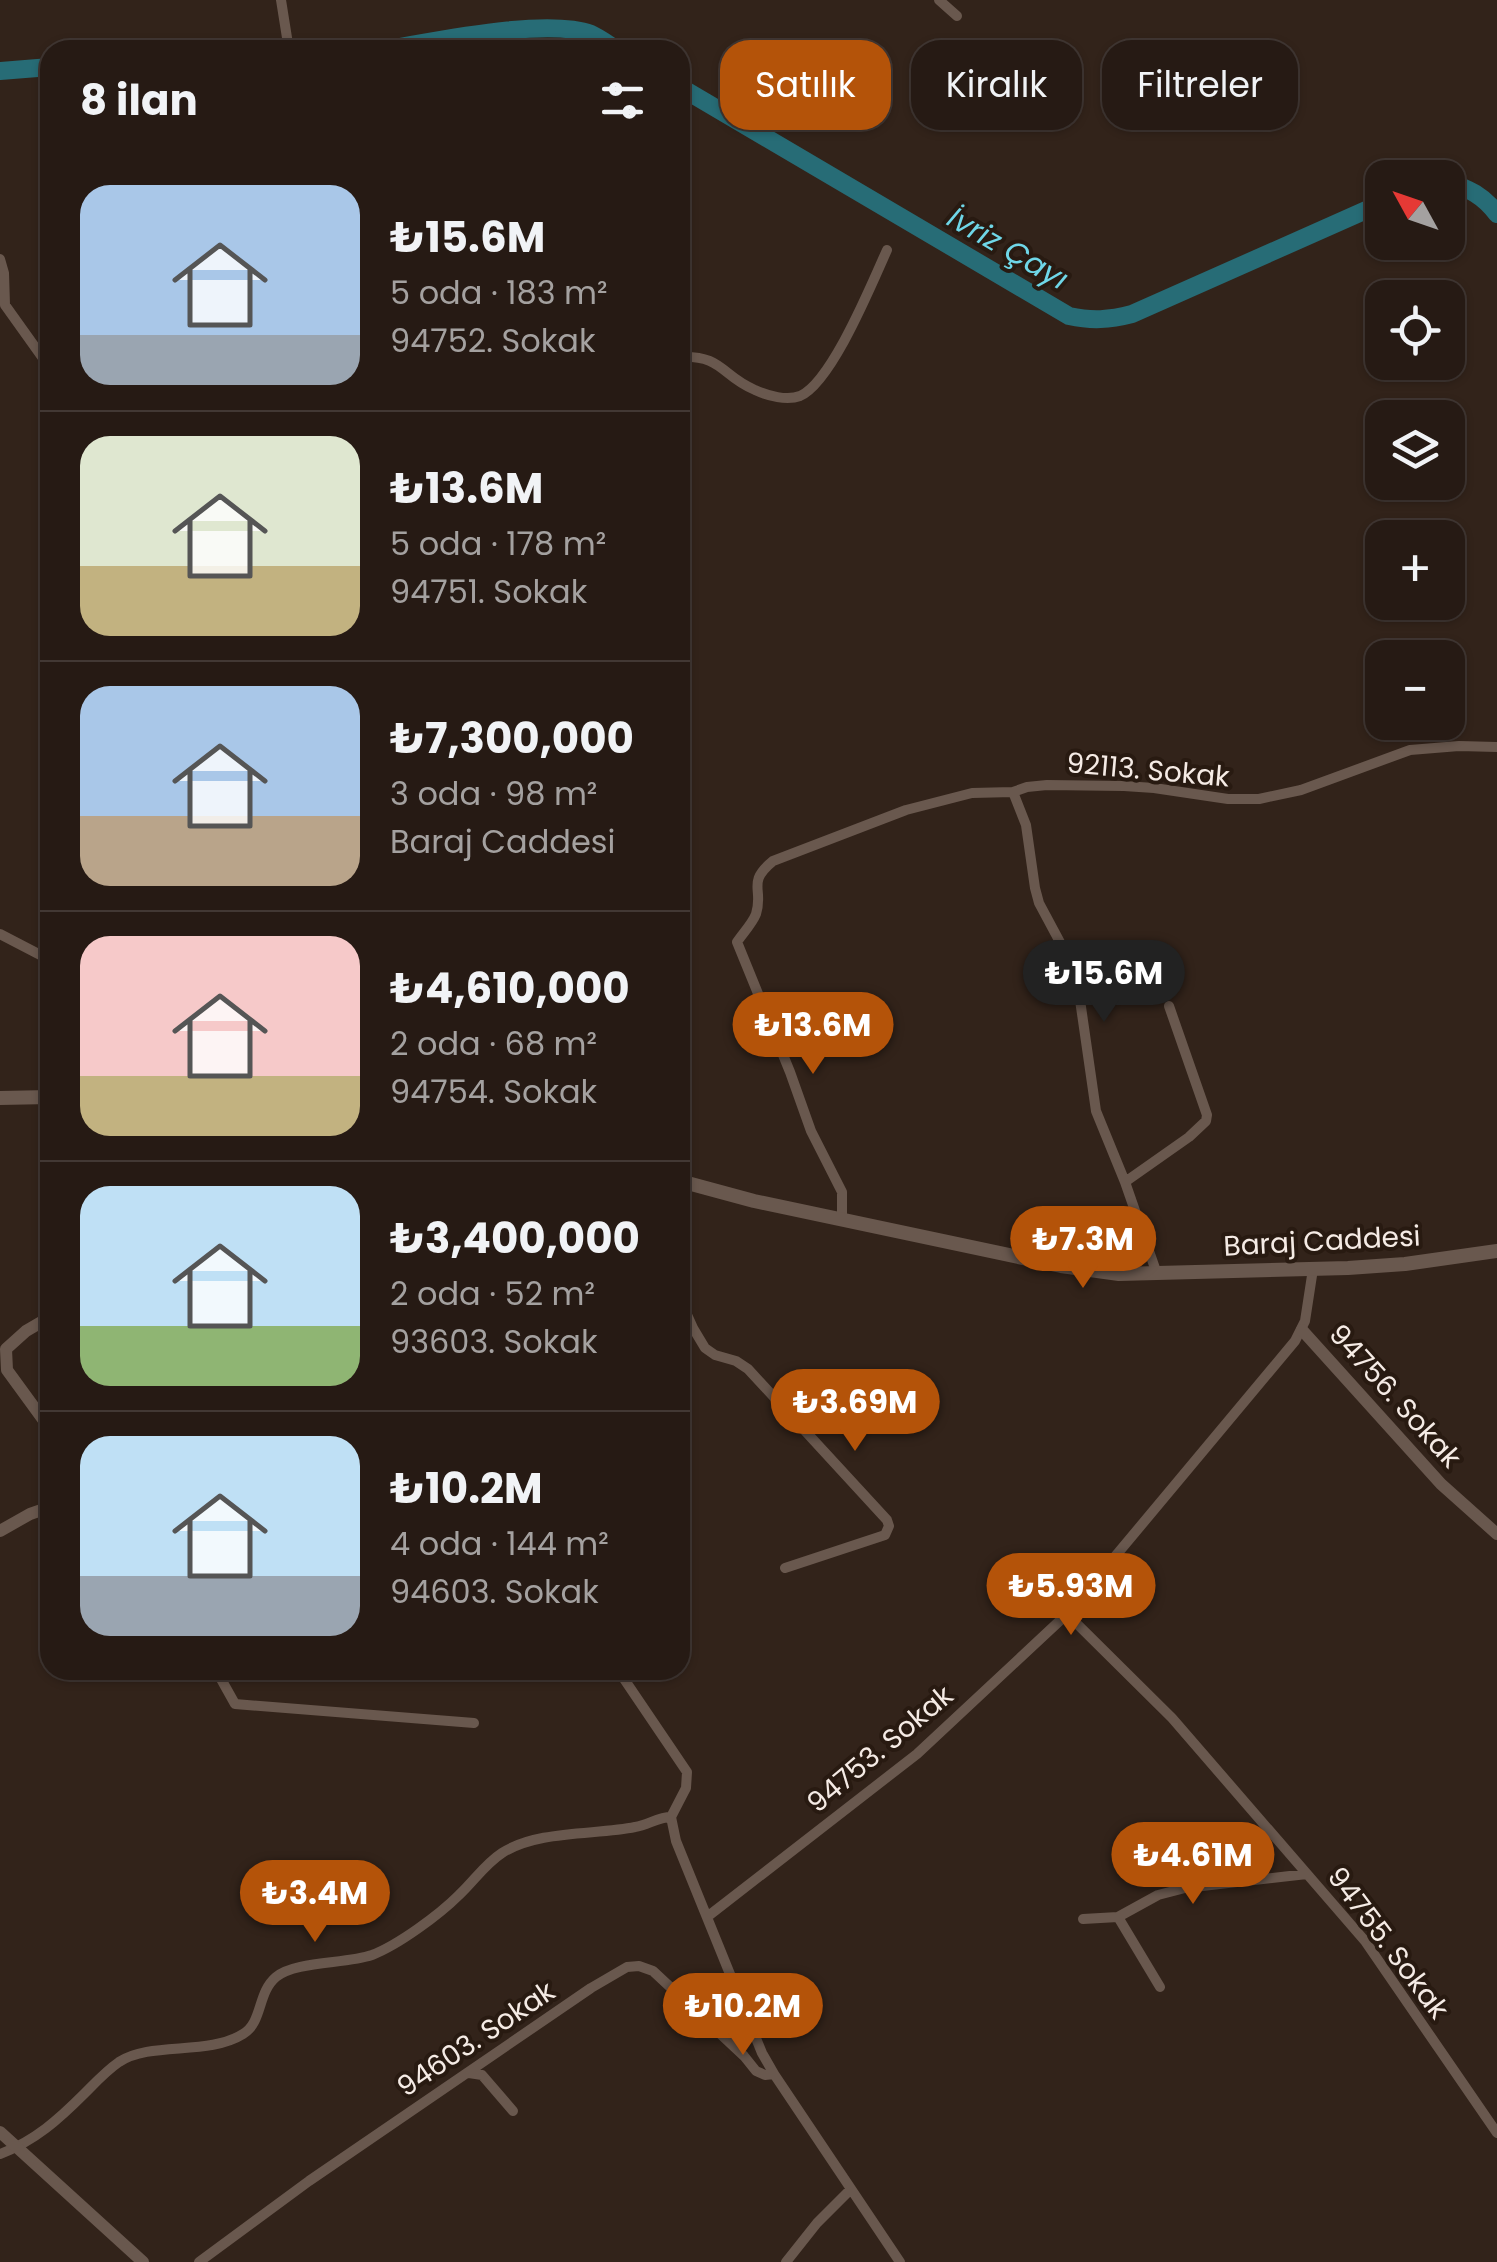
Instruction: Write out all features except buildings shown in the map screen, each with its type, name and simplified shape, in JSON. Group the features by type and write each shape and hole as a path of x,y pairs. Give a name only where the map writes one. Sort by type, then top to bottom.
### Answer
{"main road":[{"path":"0,1098 40,1096"},
{"name":"Baraj Caddesi","path":"690,1184 754,1201 1061,1266 1119,1274 1406,1264 1497,1251"}],"street":[{"path":"281,0 287,40"},
{"path":"939,0 957,16"},
{"path":"690,356 714,361 753,390 780,398 798,397 815,386 833,359 888,250"},
{"path":"0,259 5,305 40,354"},
{"name":"92113. Sokak","path":"842,1219 842,1192 811,1130 737,942 757,912 759,876 774,861 927,803 972,793 1013,792 1046,784 1139,786 1245,800 1301,790 1410,750 1497,746"},
{"path":"1013,792 1026,826 1039,903 1069,959 1080,994 1096,1111 1157,1274"},
{"path":"0,934 40,954"},
{"path":"1125,1182 1206,1121 1170,1006"},
{"name":"94753. Sokak","path":"706,1917 917,1754 1067,1614 1302,1330 1313,1269"},
{"path":"690,1321 706,1348 748,1369 888,1520 890,1526 885,1535 785,1568"},
{"path":"40,1322 3,1348 7,1370 40,1415"},
{"name":"94756. Sokak","path":"1302,1330 1441,1484 1497,1534"},
{"path":"0,1530 40,1510"},
{"name":"94755. Sokak","path":"1067,1614 1172,1718 1365,1942 1497,2133"},
{"path":"222,1680 235,1704 474,1723"},
{"path":"625,1680 687,1772 686,1788 671,1816 676,1841 739,2001 774,2074 900,2262"},
{"path":"0,2154 54,2123 122,2060 216,2044 248,2031 254,2024 263,1993 283,1972 360,1958 385,1948 446,1906 508,1849 551,1837 632,1828 671,1816"},
{"path":"1083,1919 1118,1917 1171,1891 1307,1874"},
{"path":"1118,1917 1160,1987"},
{"name":"94603. Sokak","path":"199,2262 296,2190 627,1967 639,1966 662,1977 756,2071 774,2074"},
{"path":"468,2073 482,2075 512,2111"},
{"path":"0,2132 142,2262"},
{"path":"786,2262 850,2189"}],"waterway":[{"name":"İvriz Çayı","path":"444,40 546,28 571,29 601,40"},
{"name":"İvriz Çayı","path":"0,71 40,68"},
{"name":"İvriz Çayı","path":"690,93 1077,318 1132,314 1365,211"},
{"name":"İvriz Çayı","path":"1465,189 1487,202 1497,214"}]}
